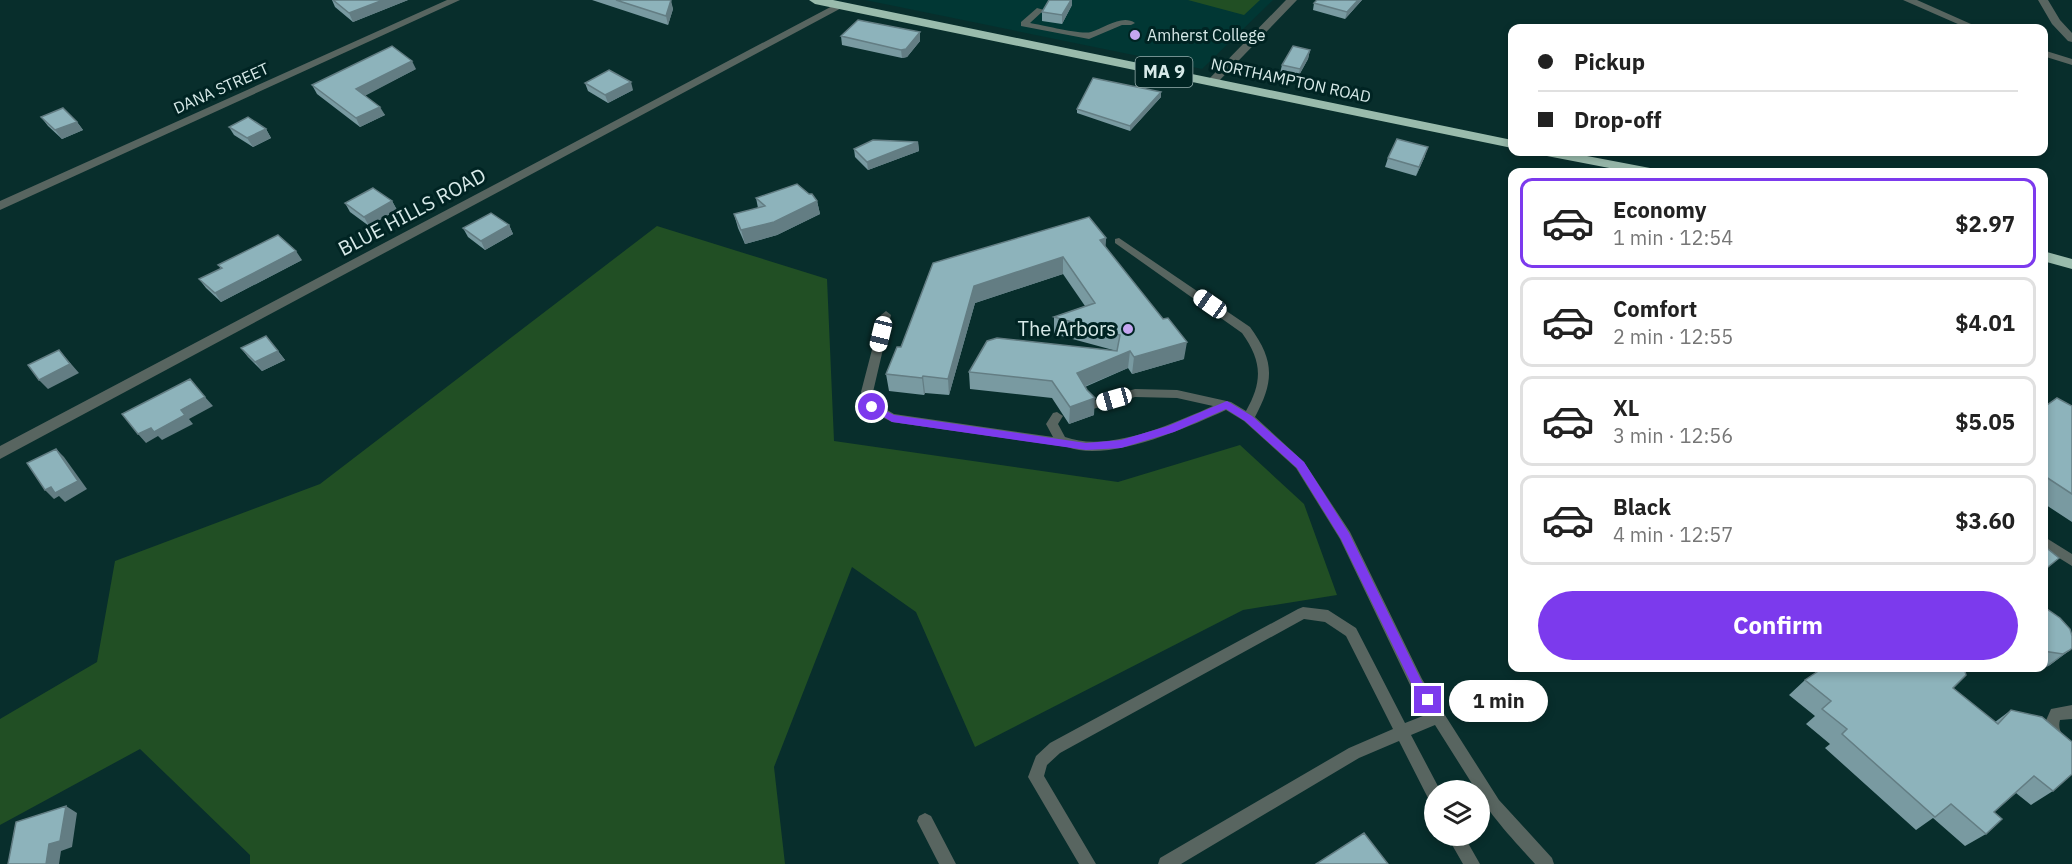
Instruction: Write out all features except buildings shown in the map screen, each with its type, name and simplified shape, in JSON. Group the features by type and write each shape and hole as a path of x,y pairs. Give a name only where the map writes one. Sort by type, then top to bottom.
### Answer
{"highway":[{"name":"NORTHAMPTON ROAD","path":"815,0 1508,143"},
{"path":"1568,156 1629,168"},
{"path":"2048,252 2072,255"},
{"path":"2048,257 2072,264"}],"street":[{"name":"DANA STREET","path":"0,206 455,0"},
{"path":"1212,82 1292,0"},
{"path":"1908,0 1965,24"},
{"path":"2043,0 2056,22 2072,39"},
{"name":"BLUE HILLS ROAD","path":"0,453 842,5"},
{"path":"2048,55 2072,62"}],"lane":[{"path":"1040,10 1024,24 1089,36 1121,23 1131,23"},
{"path":"1119,241 1246,330 1260,346 1264,367 1262,395 1248,418"},
{"path":"886,315 867,392 872,407 892,418 1086,447 1121,444 1171,429 1227,405"},
{"path":"1093,405 1135,393 1178,394 1227,405 1248,418 1300,465 1345,536 1417,684 1494,805 1546,864"},
{"path":"1058,416 1052,423 1053,432 1065,443"},
{"path":"2048,544 2072,561"},
{"path":"1088,864 1036,777 1041,761 1055,748 1303,613 1329,616 1351,632 1426,780"},
{"path":"2072,712 2056,714 2051,727 2060,744 2072,754"},
{"path":"1166,864 1354,753 1438,716"},
{"path":"925,821 948,864"},
{"path":"1461,846 1472,864"}],"shaded area":[{"name":"Amherst College","path":"865,0 1273,0 1202,69"}],"green space":[{"path":"1188,0 1260,0 1244,15"},
{"path":"657,226 827,279 834,441 1118,482 1240,445 1304,504 1337,595 1243,610 975,747 916,612 852,567 774,767 785,864 250,864 250,855 140,749 0,825 0,719 97,662 115,561 320,484"}],"place":[{"name":"Amherst College","path":"1135,35"},
{"name":"The Arbors","path":"1128,329"}],"route":[{"path":"872,407 892,418 1086,447 1121,444 1171,429 1227,405 1248,418 1300,465 1345,536 1417,684 1428,700"}]}
